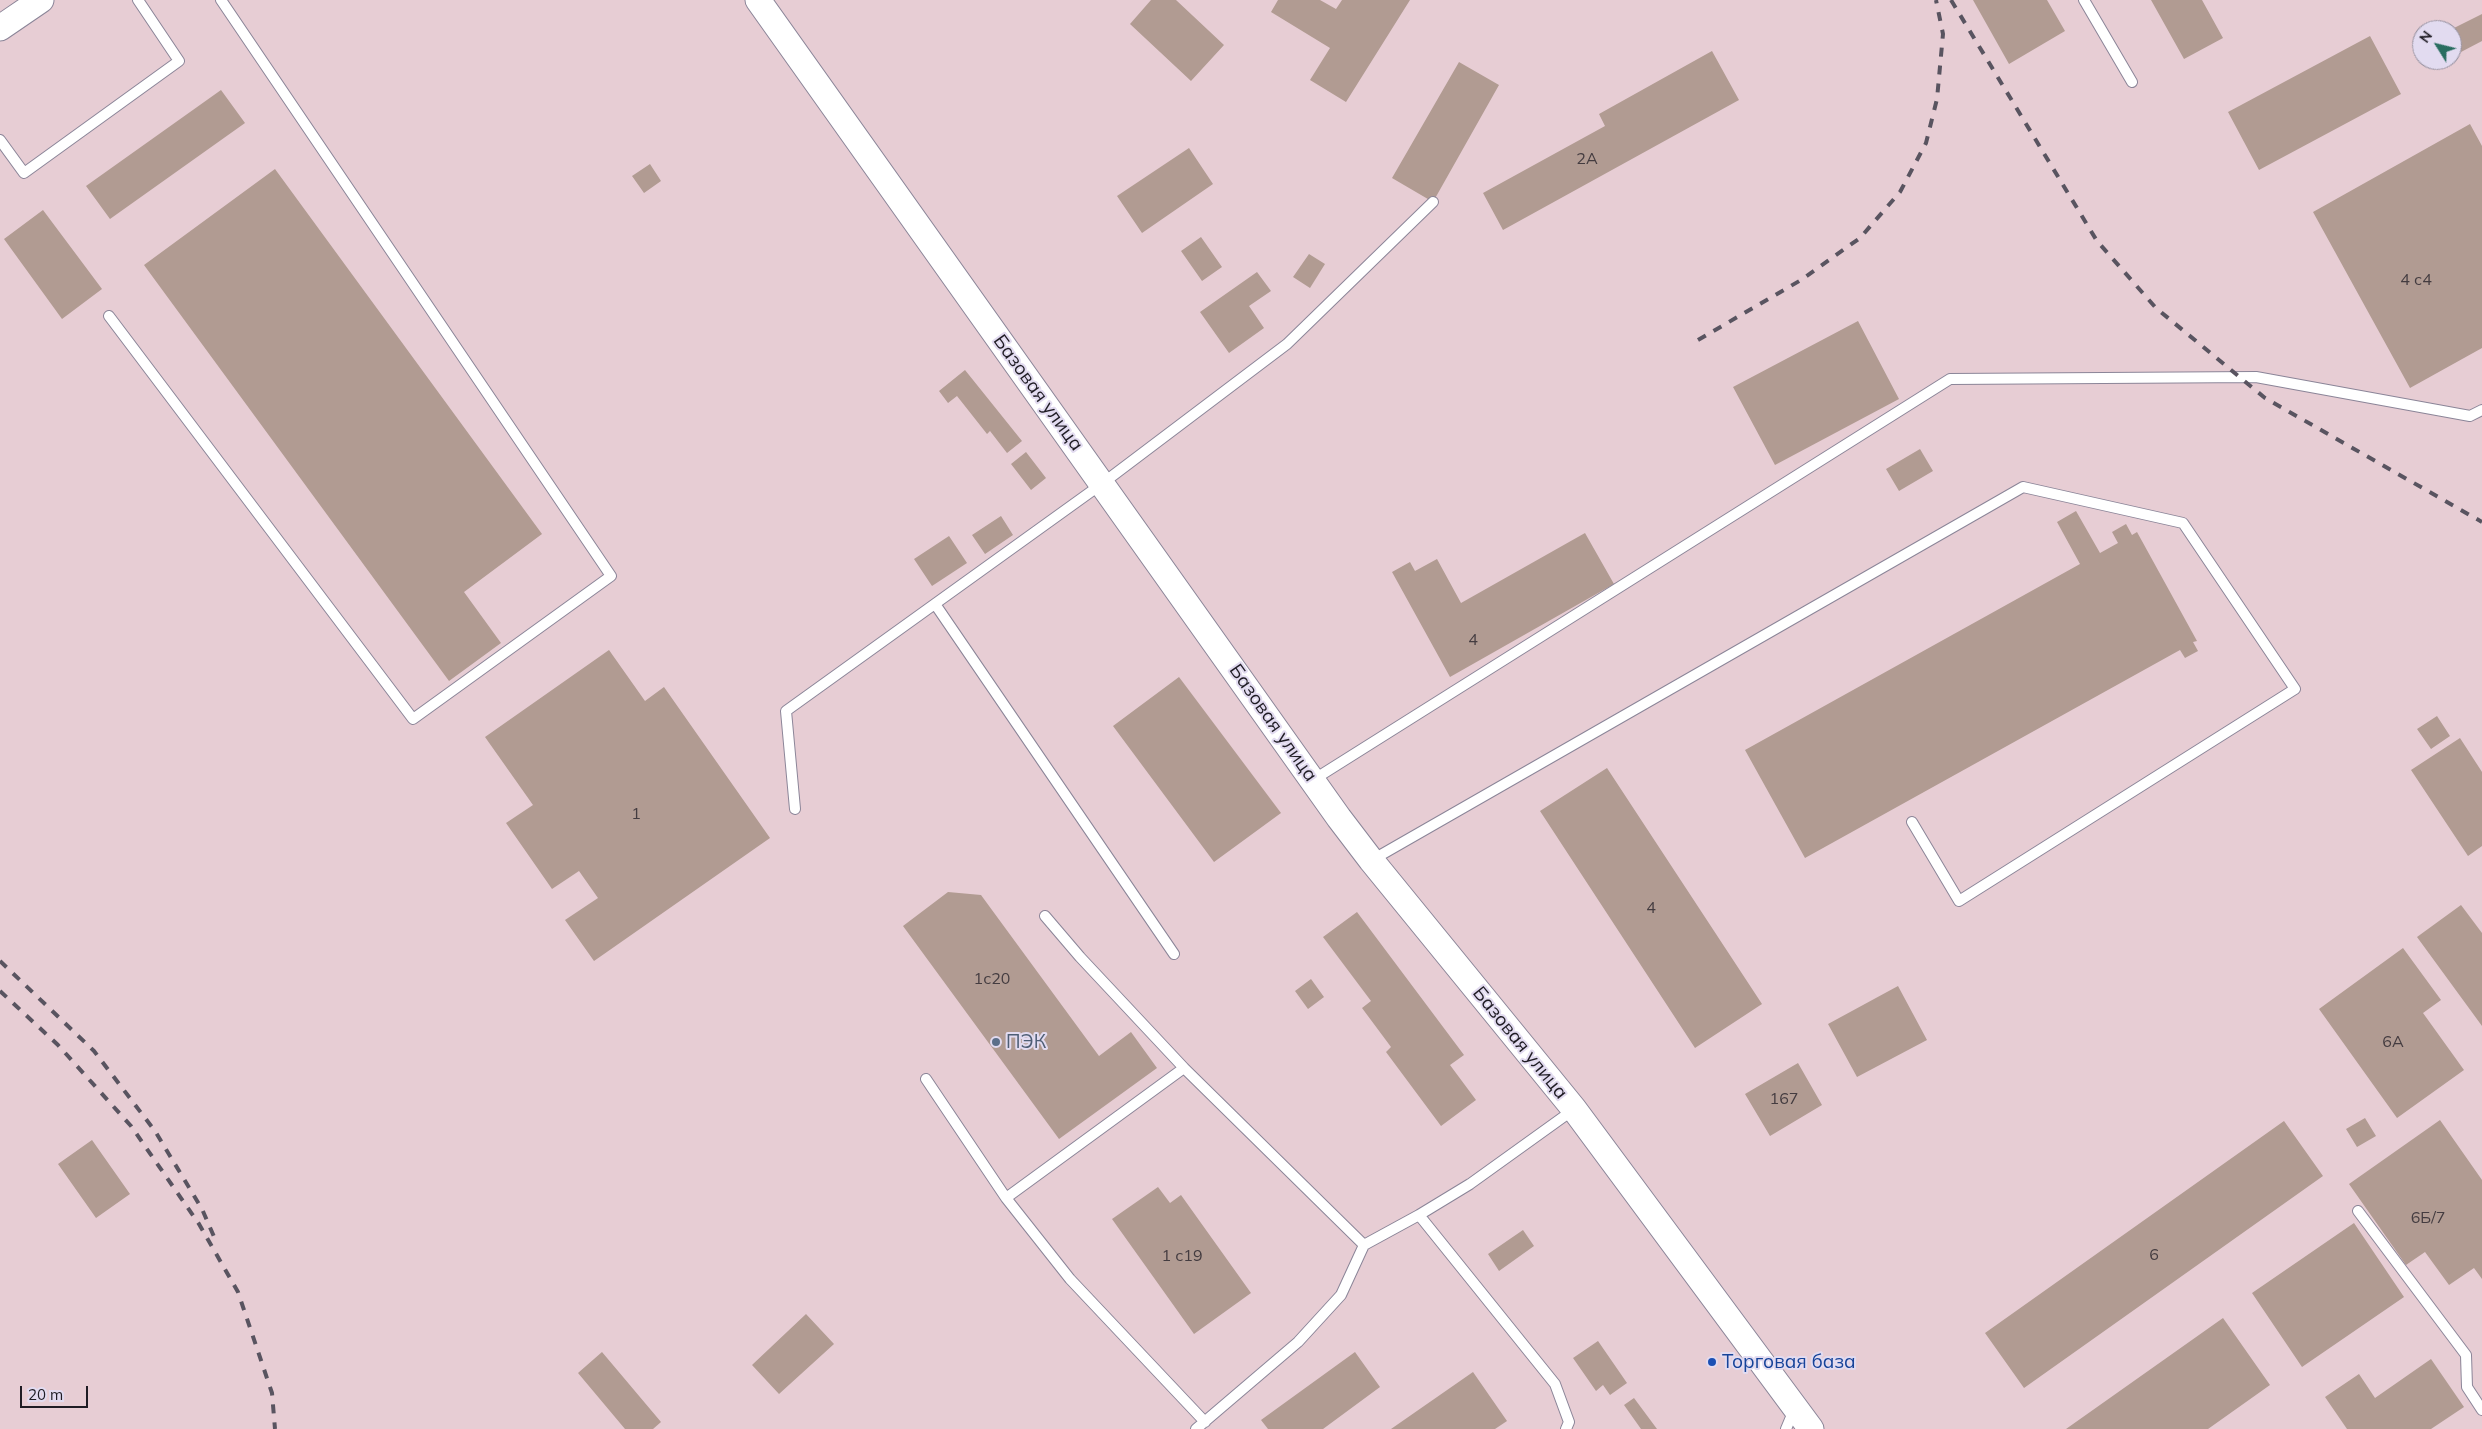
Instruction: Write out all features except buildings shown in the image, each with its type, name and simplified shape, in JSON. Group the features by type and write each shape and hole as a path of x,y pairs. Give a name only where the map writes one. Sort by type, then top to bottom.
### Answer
{"street":[{"path":"0,28 41,0"},
{"name":"Базовая улица","path":"758,0 1371,860 1574,1109 1791,1418 1811,1429"}],"lane":[{"path":"0,140 24,173 179,61 138,0"},
{"path":"110,316 413,719 611,576 222,0"},
{"path":"2084,0 2132,82"},
{"path":"795,809 786,710 1103,483 1287,344 1433,202"},
{"path":"1313,780 1950,379 2256,377 2470,416 2482,410"},
{"path":"1371,860 2022,487 2183,523 2294,689 1959,901 1912,822"},
{"path":"935,604 1174,954"},
{"path":"1045,916 1080,957 1184,1068 1364,1245"},
{"path":"1006,1198 1184,1068"},
{"path":"926,1079 1006,1198 1070,1279 1205,1422"},
{"path":"1196,1429 1298,1342 1341,1295 1364,1245 1470,1184 1574,1109"},
{"path":"2358,1211 2466,1355 2467,1387 2482,1410"},
{"path":"1419,1215 1555,1384 1569,1422 1566,1429"}],"shaded area":[{"path":"0,0 2482,0 2482,1429 0,1429"}],"railway":[{"path":"1698,340 1801,280 1860,238 1900,192 1926,143 1937,99 1943,34 1936,0"},
{"path":"1951,0 2097,241 2156,308 2265,398 2482,522"},
{"path":"0,961 94,1051 155,1131 202,1209 215,1239"},
{"path":"0,991 58,1045 131,1126 199,1224 238,1292 272,1393 275,1429"}],"place":[{"name":"ПЭК","path":"996,1042"},
{"name":"Торговая база","path":"1712,1362"}]}
